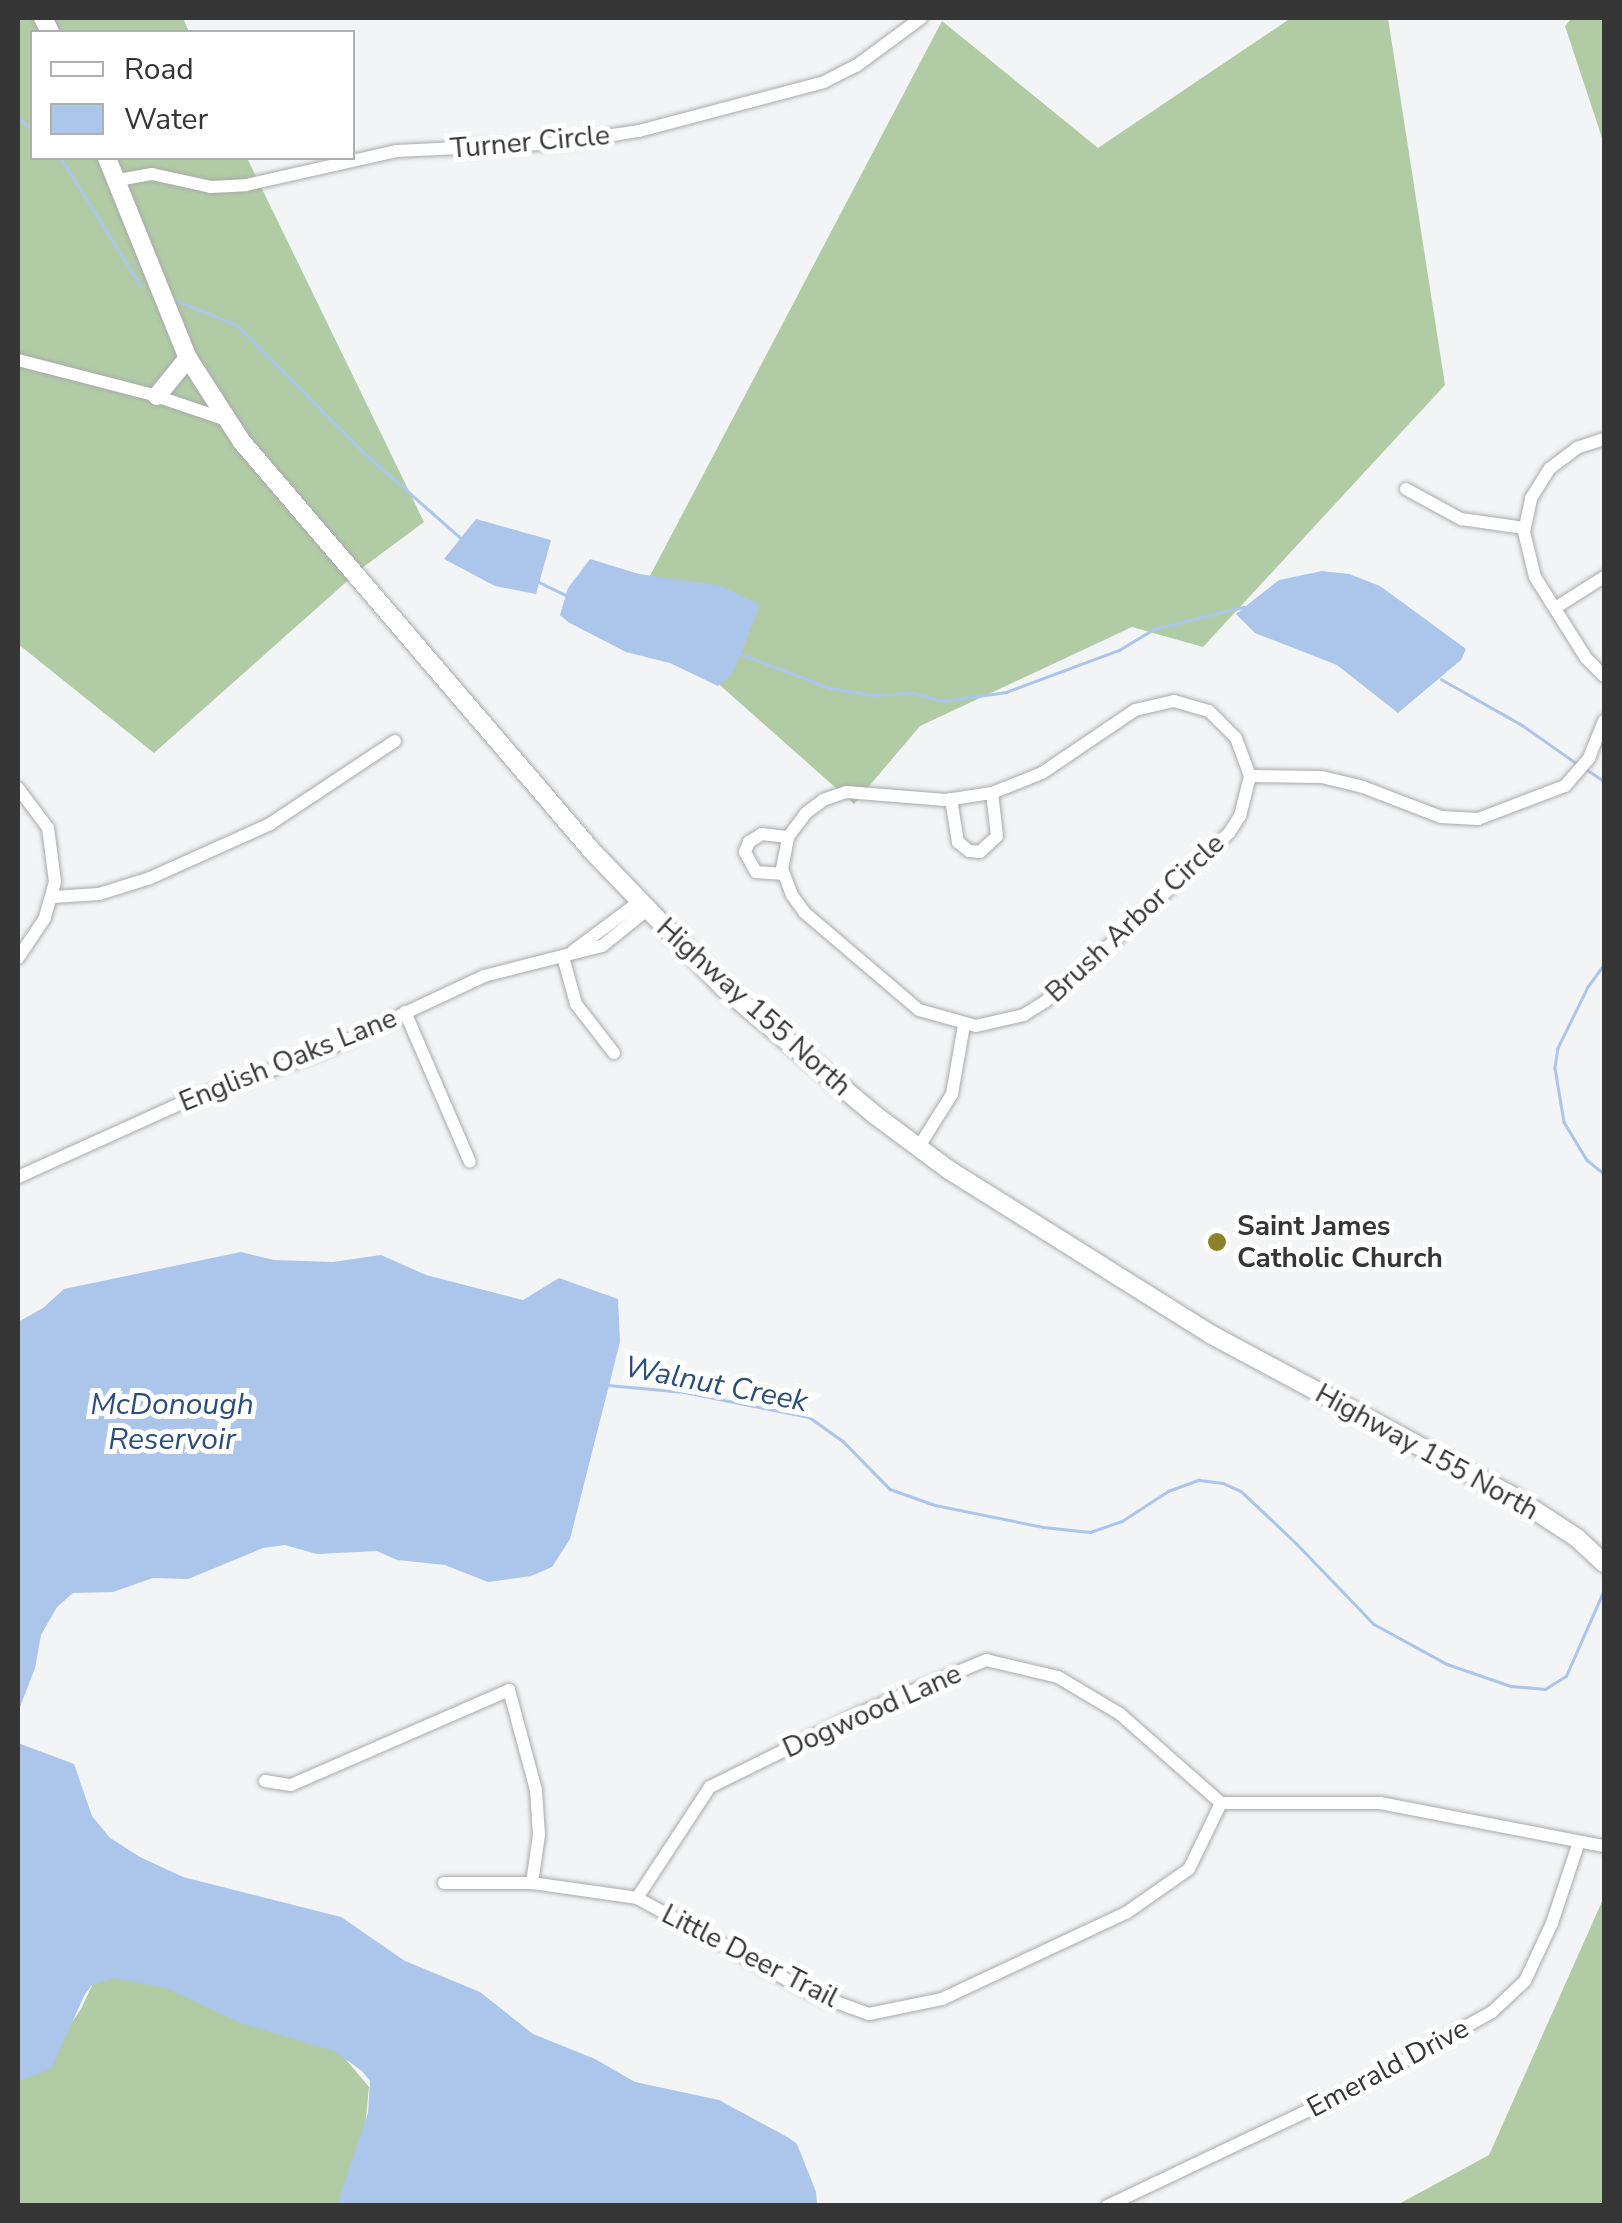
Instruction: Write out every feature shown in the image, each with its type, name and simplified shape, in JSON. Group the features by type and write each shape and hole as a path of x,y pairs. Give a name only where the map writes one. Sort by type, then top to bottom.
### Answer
{"main road":[{"name":"Highway 155 North","path":"108,160 161,300 188,358 227,420 285,496 643,906 752,1013 918,1148 1212,1335 1485,1480 1577,1538 1604,1563"},
{"path":"157,396 188,358"}],"street":[{"name":"Turner Circle","path":"118,180 152,174 211,187 246,186 397,151 562,143 639,131 824,82 856,66 921,18"},
{"path":"18,360 157,396 227,420"},
{"path":"1604,439 1576,448 1550,468 1530,499 1524,528 1530,567 1588,661 1604,676"},
{"path":"1406,489 1461,519 1524,528"},
{"path":"1555,608 1604,577"},
{"path":"788,837 762,834 749,842 745,852 756,872 784,874 788,837 806,813 838,794 952,800 992,792 1042,773 1128,714 1163,702 1189,704 1218,717 1236,738 1250,776 1322,778 1363,788 1441,817 1478,819 1565,786 1589,758 1604,721"},
{"path":"53,897 99,894 150,878 270,824 395,741"},
{"name":"Brush Arbor Circle","path":"784,874 805,913 900,998 929,1016 964,1025 1016,1018 1059,990 1229,832 1247,801 1250,776"},
{"path":"18,788 48,828 53,897 45,918 18,958"},
{"path":"952,800 958,842 964,849 980,852 997,836 992,792"},
{"name":"English Oaks Lane","path":"18,1177 191,1099 304,1059 502,970 563,957 643,906"},
{"path":"563,957 576,1004 614,1053"},
{"path":"406,1012 470,1162"},
{"path":"918,1148 952,1094 964,1025"},
{"name":"Dogwood Lane","path":"637,1898 710,1786 860,1713 986,1660 1058,1676 1120,1714 1221,1803"},
{"path":"265,1781 291,1785 509,1690 536,1790 539,1835 532,1884"},
{"path":"1221,1803 1380,1803 1604,1846"},
{"name":"Little Deer Trail","path":"444,1883 532,1884 637,1898 811,1994 869,2014 942,1999 1126,1913 1189,1869 1221,1803"},
{"name":"Emerald Drive","path":"1107,2206 1354,2089 1492,2012 1524,1981 1552,1923 1579,1842"}],"green space":[{"path":"18,18 183,18 188,30 30,30 30,160 248,160 424,522 362,568 154,753 18,644"},
{"path":"1291,18 1388,18 1445,385 1203,647 1132,627 920,726 854,804 633,608 942,21 1098,148"},
{"path":"1572,18 1604,18 1604,144 1565,26"},
{"path":"1604,1897 1604,2205 1397,2205 1489,2155"},
{"path":"103,1962 321,2030 369,2087 363,2148 342,2205 18,2205 18,2072 51,2053 81,2009"}],"water":[{"path":"476,519 551,540 536,594 495,586 444,559"},
{"path":"590,559 639,574 721,586 760,605 733,673 718,686 670,663 626,652 568,622 560,615 568,588"},
{"path":"1322,571 1349,574 1380,586 1466,649 1461,660 1398,713 1337,665 1255,633 1236,614 1279,580"},
{"name":"McDonough Reservoir","path":"241,1252 274,1260 333,1262 381,1255 426,1275 523,1300 559,1278 618,1299 620,1342 570,1539 552,1567 531,1576 488,1582 445,1565 397,1560 377,1551 317,1554 285,1545 263,1548 188,1579 153,1578 113,1592 73,1593 57,1607 41,1635 35,1668 18,1712 18,1322 43,1308 64,1289"},
{"path":"18,1743 74,1764 92,1816 110,1838 140,1857 183,1877 341,1917 405,1961 480,1992 533,2034 595,2059 635,2082 719,2100 789,2138 797,2144 816,2192 817,2205 337,2205 368,2113 370,2081 362,2071 334,2051 240,2023 166,1988 113,1978 92,1985 85,1994 51,2069 18,2081"}],"waterway":[{"path":"18,117 30,127"},
{"path":"62,160 141,286"},
{"path":"175,300 237,325 363,452 461,538"},
{"path":"539,582 566,595"},
{"path":"741,654 830,688 872,695 913,693 943,701 1006,692 1119,650 1154,629 1243,607"},
{"path":"1441,679 1522,725 1579,765"},
{"path":"1586,769 1604,781"},
{"name":"Walnut Creek","path":"1604,965 1588,987 1558,1048 1555,1068 1564,1122 1587,1160 1604,1174"},
{"name":"Walnut Creek","path":"608,1385 684,1392 809,1417 843,1441 890,1489 935,1505 1043,1527 1090,1532 1122,1521 1168,1491 1199,1480 1223,1483 1241,1491 1374,1624 1447,1664 1511,1686 1545,1689 1566,1676 1604,1590"}],"place":[{"name":"Saint James Catholic Church","path":"1217,1242"}]}
